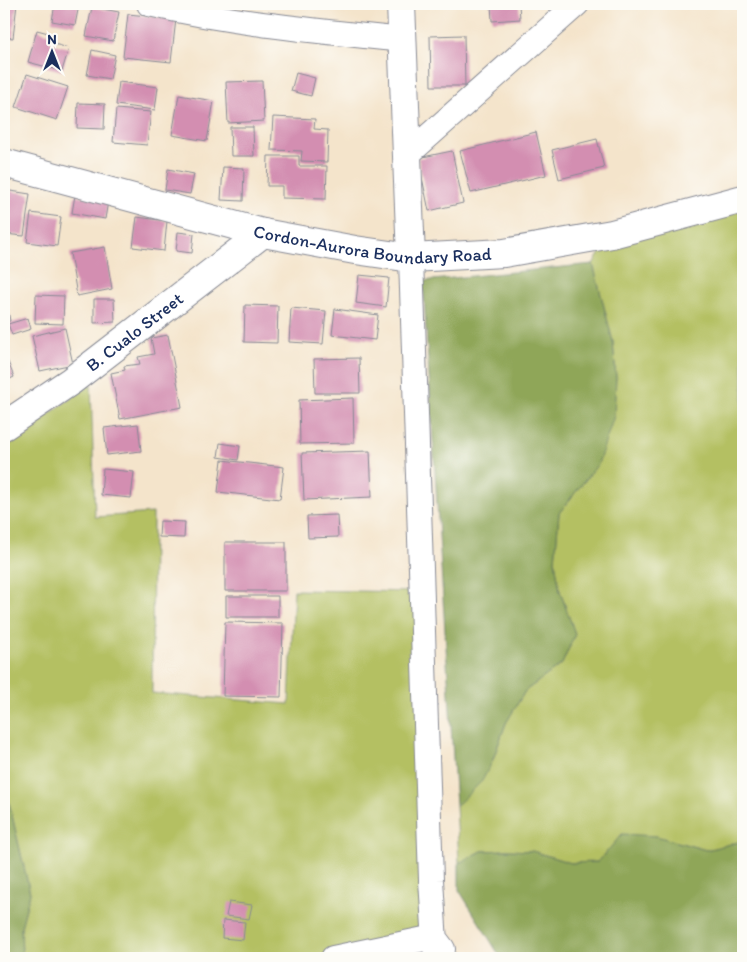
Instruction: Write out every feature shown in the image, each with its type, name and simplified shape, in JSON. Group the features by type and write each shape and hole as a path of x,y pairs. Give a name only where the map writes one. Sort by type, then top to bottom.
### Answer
{"main road":[{"path":"401,4 411,258"},
{"name":"Cordon-Aurora Boundary Road","path":"4,163 263,233 411,258 504,253 524,250 612,234 743,198"},
{"name":"B. Cualo Street","path":"4,426 71,381 263,233"}],"street":[{"path":"148,4 288,28 402,40"},
{"path":"406,156 577,4"},
{"path":"411,258 435,948"},
{"path":"333,958 435,948 450,958"}],"green space":[{"path":"743,199 743,841 706,850 656,836 598,862 571,863 532,851 507,850 482,851 459,863 456,806 492,762 506,723 525,691 562,664 575,634 560,591 555,561 559,513 598,464 616,378 613,342 593,264 612,234"},
{"path":"593,264 613,342 616,378 614,416 598,464 559,513 555,561 560,591 575,634 562,664 525,691 506,723 492,762 482,781 456,806 423,281"},
{"path":"91,384 95,517 153,513 152,693 289,704 294,590 422,592 434,937 333,958 22,958 21,927 30,893 4,781 4,446"},
{"path":"4,781 30,893 21,927 22,958 4,958"},
{"path":"622,834 656,836 706,850 743,841 743,958 501,958 459,890 459,863 482,851 507,850 532,851 571,863 598,862"}],"building":[{"path":"4,4 17,4 13,38 4,37"},
{"path":"55,4 79,5 75,25 52,21"},
{"path":"491,4 519,4 520,19 492,21"},
{"path":"92,7 119,12 113,41 86,36"},
{"path":"128,14 176,19 171,62 123,57"},
{"path":"37,30 52,34 50,43 69,48 62,71 28,62"},
{"path":"464,35 465,86 431,86 430,36"},
{"path":"92,50 115,55 110,79 87,75"},
{"path":"296,73 315,78 311,96 291,91"},
{"path":"27,74 68,87 57,120 16,107"},
{"path":"262,81 264,121 228,123 226,82"},
{"path":"119,82 158,87 155,110 116,105"},
{"path":"179,95 214,101 207,141 172,135"},
{"path":"78,103 105,104 104,129 77,128"},
{"path":"116,109 151,112 147,145 113,142"},
{"path":"273,117 315,119 314,129 328,130 327,162 301,161 302,151 271,150"},
{"path":"230,127 253,127 254,156 231,156"},
{"path":"536,132 546,175 471,193 460,151"},
{"path":"597,139 604,168 559,179 552,150"},
{"path":"452,151 463,203 429,211 418,158"},
{"path":"268,156 299,156 299,166 327,166 326,199 282,198 282,186 267,186"},
{"path":"223,167 244,168 243,201 221,200"},
{"path":"168,169 194,174 190,194 165,190"},
{"path":"4,190 30,194 24,236 4,234"},
{"path":"75,195 108,201 105,219 72,213"},
{"path":"31,213 61,217 57,246 27,242"},
{"path":"137,217 167,221 164,251 133,247"},
{"path":"178,232 194,234 192,253 176,251"},
{"path":"105,247 112,289 77,296 70,253"},
{"path":"359,275 389,278 386,307 356,303"},
{"path":"4,288 10,321 4,322"},
{"path":"36,295 64,296 63,324 35,323"},
{"path":"94,299 114,299 115,322 94,323"},
{"path":"245,305 278,306 277,343 244,342"},
{"path":"291,308 326,311 323,344 289,342"},
{"path":"335,309 378,315 375,340 332,335"},
{"path":"28,318 31,329 12,335 8,324"},
{"path":"65,328 73,364 40,371 32,336"},
{"path":"168,335 182,407 120,419 111,373 125,370 124,366 140,364 138,357 154,354 151,338"},
{"path":"4,352 14,377 4,382"},
{"path":"359,358 360,393 315,393 314,359"},
{"path":"353,398 354,443 300,444 299,400"},
{"path":"138,424 141,451 107,455 104,428"},
{"path":"220,443 240,446 238,460 218,457"},
{"path":"370,451 372,497 304,500 302,453"},
{"path":"222,460 284,467 280,499 218,492"},
{"path":"103,469 134,472 131,498 101,495"},
{"path":"337,515 338,537 308,538 307,516"},
{"path":"160,521 185,522 184,538 159,537"},
{"path":"225,542 286,542 286,591 225,591"},
{"path":"226,596 278,596 278,617 226,617"},
{"path":"225,622 283,623 281,697 223,696"},
{"path":"229,902 252,905 249,919 226,916"},
{"path":"223,920 245,922 243,940 222,938"}]}
